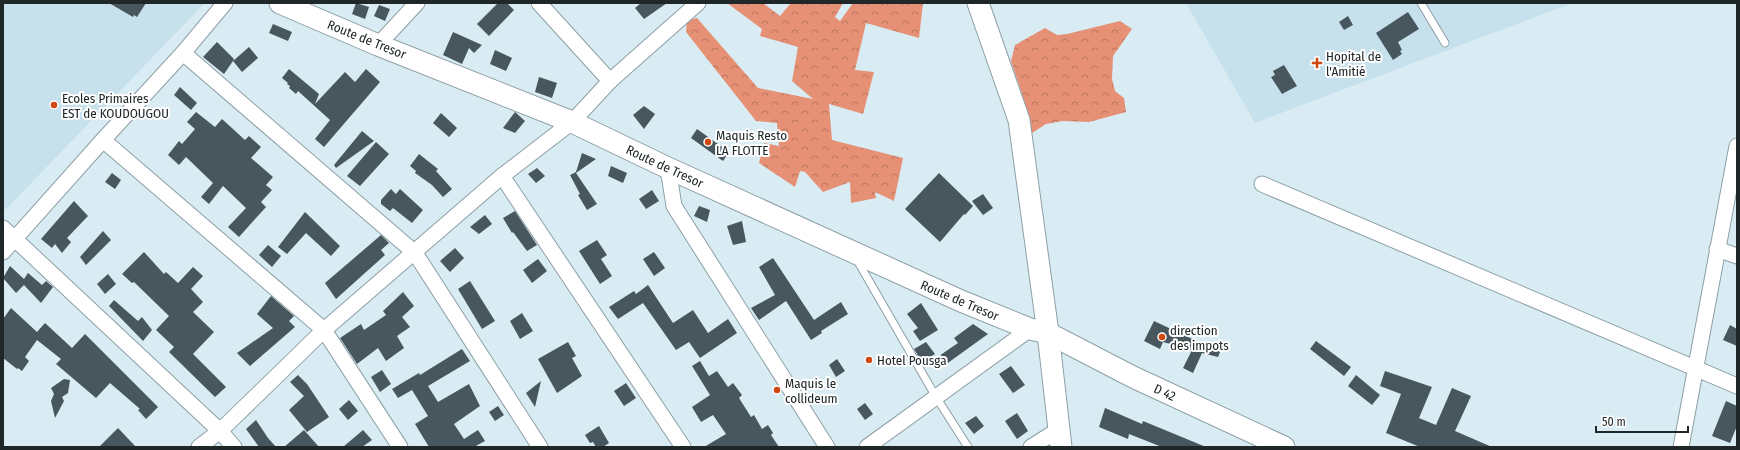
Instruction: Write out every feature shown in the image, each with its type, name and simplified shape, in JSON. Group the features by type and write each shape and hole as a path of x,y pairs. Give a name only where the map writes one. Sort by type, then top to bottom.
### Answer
{"street":[{"path":"3,252 102,140 183,53 225,3"},
{"name":"Route de Tresor","path":"280,3 378,45 572,122 668,168 961,301 1039,331"},
{"path":"378,45 417,3"},
{"path":"539,3 610,81"},
{"path":"199,447 220,431 324,330 415,253 502,176 572,122 610,81 698,3"},
{"path":"982,6 1019,120 1039,331 1059,438 1030,447"},
{"path":"183,53 415,253 540,447"},
{"path":"572,122 1039,331"},
{"path":"102,140 324,330 400,447"},
{"path":"1681,447 1737,146"},
{"path":"668,168 674,206 827,447"},
{"path":"502,176 683,447"},
{"path":"1262,184 1737,386"},
{"path":"3,228 220,431 234,447"},
{"path":"1717,249 1737,256"},
{"path":"867,447 936,397 1039,331"},
{"name":"D 42","path":"1039,331 1133,377 1284,447"}],"lane":[{"path":"1421,3 1445,43"},
{"path":"852,251 936,397 968,447"}],"shaded area":[{"name":"Ecoles Primaires EST de KOUDOUGOU","path":"3,3 205,3 5,210 3,208"},
{"name":"Hopital de l'Amitié","path":"1186,3 1572,3 1255,123"}],"green space":[{"path":"727,3 763,3 780,16 791,3 843,3 835,17 840,21 853,3 923,3 919,38 866,23 855,70 874,72 863,114 829,104 832,140 903,158 894,201 875,192 876,198 851,203 850,182 823,192 805,172 800,171 795,187 759,163 764,143 779,146 777,123 756,121 686,32 687,20 697,18 758,88 813,99 792,81 798,47 760,36 762,29"},
{"path":"1120,21 1132,29 1113,56 1112,79 1115,91 1124,98 1126,112 1089,122 1063,121 1046,124 1032,133 1017,116 1022,94 1011,61 1015,45 1045,28 1057,35"}],"building":[{"path":"109,3 146,3 137,17 134,15 133,17"},
{"path":"356,3 369,7 365,19 352,14"},
{"path":"498,3 507,3 514,10 489,36 477,24"},
{"path":"641,3 667,3 644,19 635,8"},
{"path":"379,5 390,9 385,21 374,16"},
{"path":"1408,12 1419,29 1398,42 1402,50 1400,51 1402,54 1393,60 1376,33"},
{"path":"1348,16 1353,25 1344,30 1339,22"},
{"path":"273,24 292,32 288,41 269,33"},
{"path":"453,32 482,45 474,53 469,48 462,64 443,55"},
{"path":"217,42 234,59 224,74 203,57"},
{"path":"249,47 258,58 242,72 233,61"},
{"path":"495,50 512,58 506,71 490,64"},
{"path":"1284,65 1297,86 1282,94 1271,77 1275,75 1273,71"},
{"path":"289,69 319,94 315,104 345,72 355,82 366,69 380,82 324,147 315,139 330,120 298,91 296,94 289,88 290,86 287,84 288,83 282,78"},
{"path":"539,77 557,83 552,98 535,92"},
{"path":"180,87 197,103 191,110 174,95"},
{"path":"644,106 655,114 644,129 633,115"},
{"path":"196,112 215,127 222,119 245,140 249,136 261,147 251,158 273,177 266,185 272,190 261,202 266,207 239,237 228,227 246,208 223,186 209,204 201,197 213,183 186,157 179,165 168,155 179,141 182,144 195,129 187,122"},
{"path":"515,112 525,121 515,133 503,128"},
{"path":"441,113 457,128 449,137 433,123"},
{"path":"697,129 729,152 723,161 691,138"},
{"path":"362,131 374,141 336,168 334,165"},
{"path":"376,142 389,154 360,186 347,176"},
{"path":"582,153 596,159 576,173 597,204 587,210 578,195 580,194 570,175 576,172"},
{"path":"419,154 438,169 436,171 452,189 443,197 432,185 415,173 416,171 410,166"},
{"path":"611,166 627,173 623,183 608,176"},
{"path":"537,168 545,176 536,183 528,174"},
{"path":"112,173 121,180 115,189 105,182"},
{"path":"939,173 973,206 965,215 964,214 940,242 905,209"},
{"path":"391,189 396,194 400,189 423,210 412,223 393,208 390,211 381,204 381,200"},
{"path":"652,190 659,201 646,209 639,199"},
{"path":"983,194 993,208 983,215 972,201"},
{"path":"74,201 88,216 67,238 71,242 62,253 55,244 52,248 41,239"},
{"path":"699,206 710,210 707,222 694,216"},
{"path":"515,211 537,245 527,251 513,232 512,233 503,218"},
{"path":"305,212 340,246 331,256 306,233 287,254 278,247"},
{"path":"485,215 492,224 479,234 470,227"},
{"path":"742,221 746,242 733,245 727,226"},
{"path":"103,231 111,240 86,265 80,257"},
{"path":"381,235 389,243 381,250 385,255 336,299 325,283"},
{"path":"597,240 607,255 601,259 612,276 600,284 579,251"},
{"path":"268,245 281,256 272,267 259,255"},
{"path":"455,248 464,258 450,272 440,261"},
{"path":"144,252 164,274 166,272 178,283 193,267 203,276 191,289 203,302 193,312 214,332 193,354 226,387 215,397 169,352 174,347 156,330 169,316 134,282 132,283 122,274"},
{"path":"654,252 665,268 654,276 643,259"},
{"path":"773,258 814,320 841,302 848,314 821,331 822,333 811,340 786,301 759,320 751,308 775,295 759,267"},
{"path":"538,259 547,271 532,283 523,270"},
{"path":"10,266 24,279 28,273 42,285 46,281 53,287 41,303 24,285 16,293 3,278"},
{"path":"108,274 116,284 105,294 97,284"},
{"path":"470,281 495,321 482,329 458,289"},
{"path":"648,285 673,323 693,310 708,333 728,319 737,333 700,358 689,342 676,350 643,303 618,319 609,307 634,291 636,294"},
{"path":"403,292 414,306 402,317 410,327 397,336 404,348 386,361 378,348 357,364 340,338 361,324 364,330 386,315 383,311"},
{"path":"271,296 294,316 289,321 295,327 250,366 237,353 273,328 257,314"},
{"path":"114,300 138,321 142,317 152,330 143,341 109,306"},
{"path":"921,303 938,330 920,341 913,331 918,328 907,314"},
{"path":"11,308 37,332 45,323 72,348 85,334 158,407 146,419 138,410 140,409 110,383 96,398 56,364 61,359 37,340 25,357 29,361 22,371 18,368 17,369 3,358 3,319"},
{"path":"522,313 533,331 520,339 510,321"},
{"path":"1154,321 1220,352 1218,357 1202,353 1193,373 1183,368 1192,350 1163,342 1160,349 1144,341"},
{"path":"973,324 988,334 945,365 939,356 958,343 954,338"},
{"path":"1730,325 1737,329 1737,346 1723,340"},
{"path":"1316,341 1351,367 1344,376 1310,349"},
{"path":"568,342 576,356 572,358 582,376 557,393 538,359"},
{"path":"926,342 935,354 922,362 914,349"},
{"path":"462,349 470,361 428,386 438,402 469,384 480,406 454,424 464,439 478,430 485,441 474,447 429,447 415,424 428,416 412,390 398,398 392,389 419,373 420,375"},
{"path":"837,359 845,371 836,377 829,365"},
{"path":"700,361 709,376 717,371 728,387 733,383 742,395 739,398 751,417 754,415 762,429 768,425 773,433 771,435 779,447 704,447 726,434 713,415 701,422 692,407 710,395 692,366"},
{"path":"1011,366 1025,385 1013,393 999,374"},
{"path":"382,370 391,384 380,392 371,377"},
{"path":"1385,371 1432,387 1419,418 1436,425 1452,388 1471,396 1455,431 1492,447 1420,447 1386,433 1401,394 1380,386"},
{"path":"298,375 307,384 329,417 307,432 289,410 304,396 290,382"},
{"path":"1356,375 1380,395 1372,405 1348,386"},
{"path":"64,379 70,380 68,393 62,397 64,401 55,418 51,401 54,394 51,388"},
{"path":"541,381 535,407 526,393"},
{"path":"626,383 636,398 624,406 614,391"},
{"path":"349,400 358,411 348,420 339,409"},
{"path":"1726,401 1737,406 1737,426 1730,443 1712,436"},
{"path":"865,403 873,414 865,420 857,409"},
{"path":"498,406 504,415 495,421 489,412"},
{"path":"1105,408 1142,424 1143,421 1206,447 1162,447 1129,434 1128,439 1099,427"},
{"path":"1017,413 1028,431 1017,439 1005,421"},
{"path":"976,416 984,426 974,434 965,423"},
{"path":"256,420 276,447 259,447 246,429"},
{"path":"599,426 609,443 603,447 596,447 593,442 590,443 585,435"},
{"path":"118,428 136,447 99,447"},
{"path":"304,430 319,447 284,447"},
{"path":"363,430 372,440 362,447 343,447"}],"place":[{"name":"Hopital de l'Amitié","path":"1317,63"},
{"name":"Ecoles Primaires EST de KOUDOUGOU","path":"54,105"},
{"name":"Maquis Resto LA FLOTTE","path":"708,142"},
{"name":"direction des impots","path":"1162,337"},
{"name":"Hotel Pousga","path":"869,360"},
{"name":"Maquis le collideum","path":"777,390"}]}
